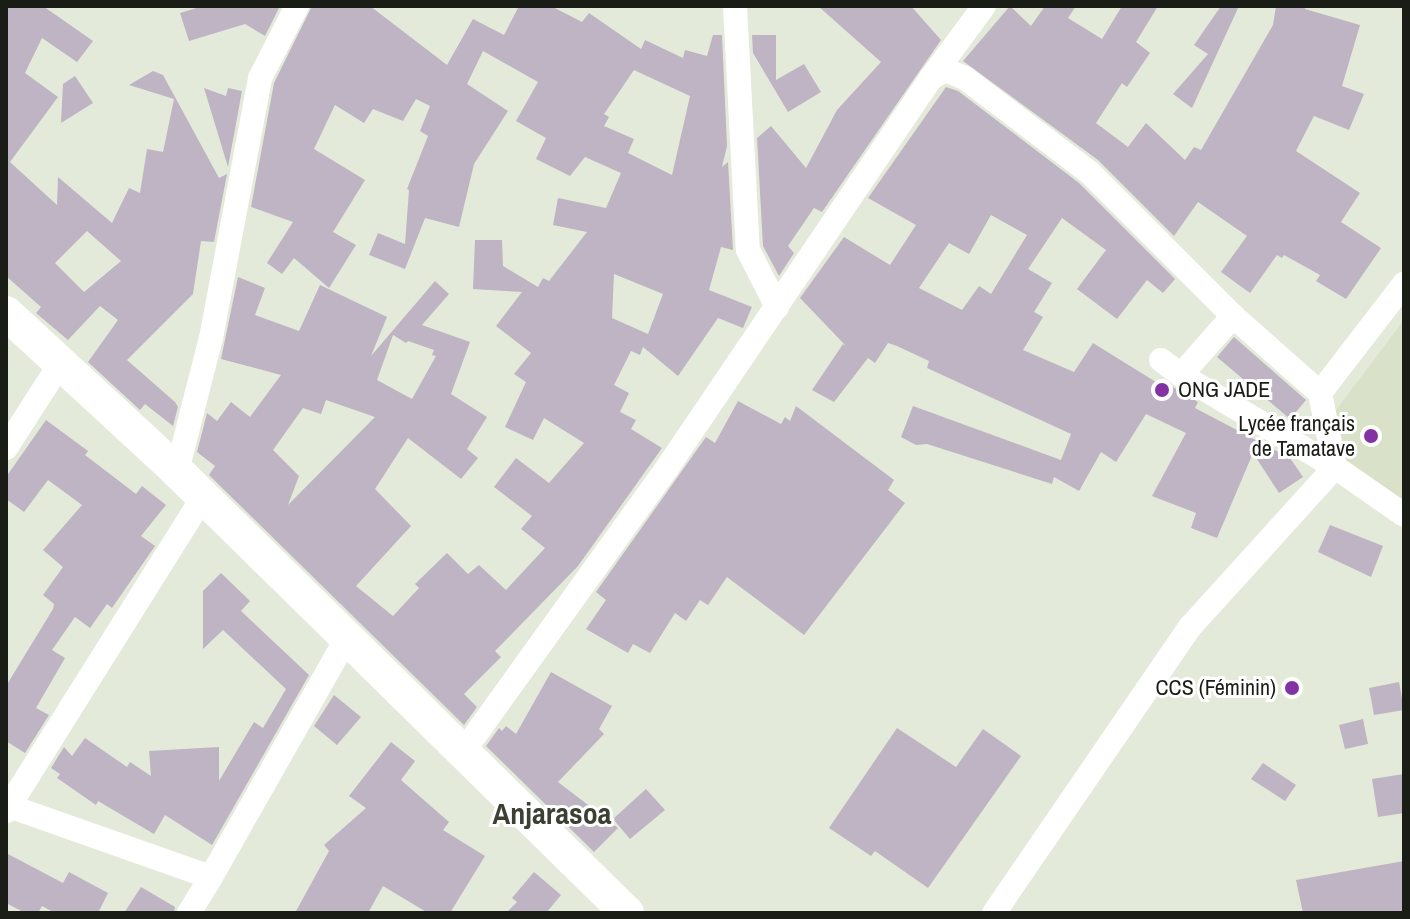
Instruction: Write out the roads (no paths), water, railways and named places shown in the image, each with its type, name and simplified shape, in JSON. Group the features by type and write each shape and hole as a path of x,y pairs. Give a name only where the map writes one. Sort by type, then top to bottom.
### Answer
{"main road":[{"path":"6,313 177,471 627,913"}],"street":[{"path":"177,471 211,338 245,142 260,78 297,6"},
{"path":"735,6 748,250 777,307"},
{"path":"463,752 777,307 931,78 984,6"},
{"path":"931,78 945,70 965,78 1089,172 1233,316 1320,393 1335,467"},
{"path":"1320,393 1404,284"},
{"path":"1181,375 1233,316"},
{"path":"1161,360 1335,467 1404,515"},
{"path":"6,448 60,364"},
{"path":"994,913 1190,627 1335,467"},
{"path":"203,497 7,808 211,877"},
{"path":"189,913 347,638"}],"place":[{"name":"ONG JADE","path":"1162,390"},
{"name":"Lycée français de Tamatave","path":"1371,436"},
{"name":"CCS (Féminin)","path":"1292,688"}],"district":[{"name":"Anjarasoa","path":"552,813"}]}
